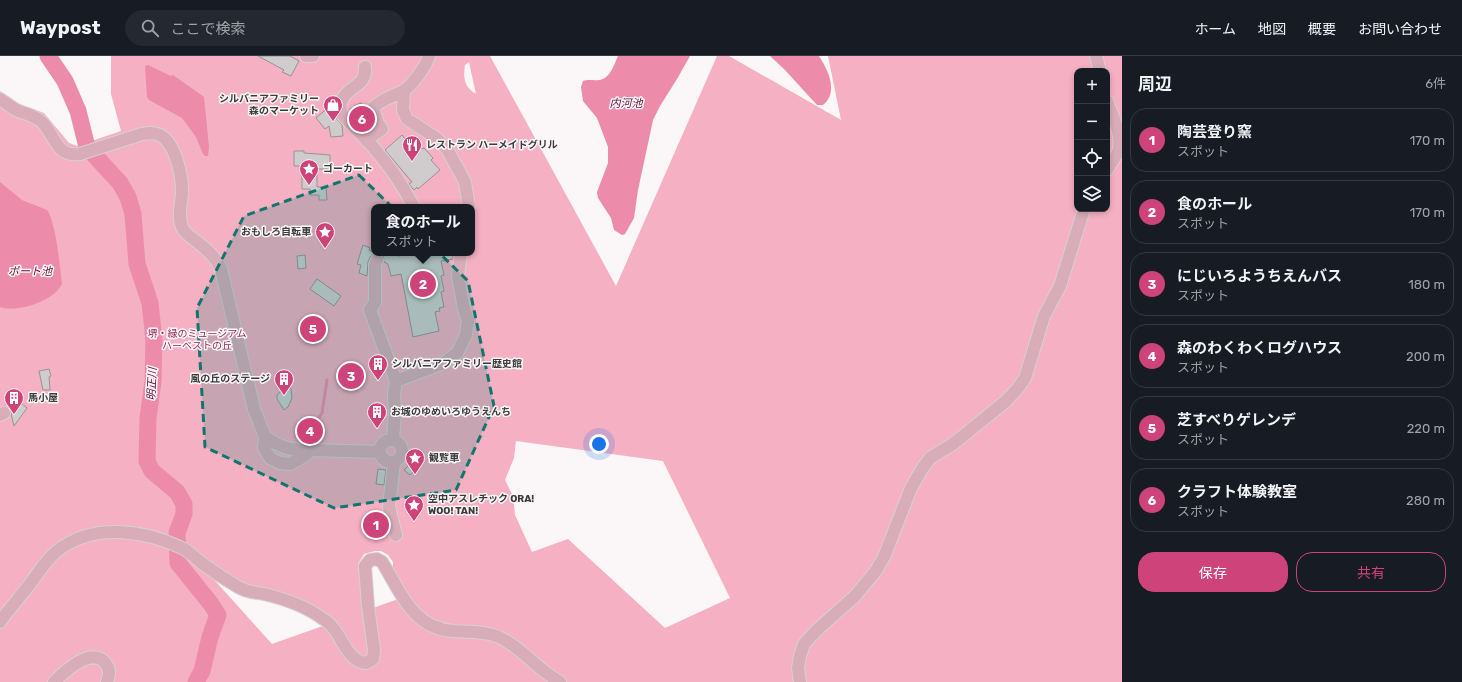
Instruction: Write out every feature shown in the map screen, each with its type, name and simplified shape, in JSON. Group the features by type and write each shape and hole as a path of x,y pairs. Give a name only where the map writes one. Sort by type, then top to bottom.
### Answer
{"street":[{"path":"306,56 313,56"},
{"path":"366,140 382,130 372,108 378,102 404,91 414,80 429,56"},
{"path":"1096,56 1099,68"},
{"path":"365,67 363,79 341,100 341,113 358,133 374,148 412,204"},
{"path":"404,91 403,110 407,119 436,138 447,149 465,182 469,204"},
{"path":"0,99 17,110 37,118 44,124 60,149 65,154 80,154 124,139 151,132 168,142 174,152 181,175 182,190 179,216 182,229 217,260 221,269 254,409 265,437 264,448 270,458 280,463 290,464 306,455 311,450"},
{"path":"1108,104 1119,125 1121,138 1119,149 1110,165"},
{"path":"800,682 798,668 804,644 817,630 855,596 875,572 884,557 912,488 922,469 930,458 953,444 1006,401 1025,378 1044,316 1060,286 1083,212"},
{"path":"378,256 375,265 375,302 370,310 396,381 394,394 395,412 393,440"},
{"path":"396,381 444,363 457,353 466,335 468,321 464,309 458,276 461,256"},
{"path":"265,437 287,448 298,450 380,452"},
{"path":"393,440 400,444 403,451 400,458 394,462 383,459 380,452 384,443 393,440"},
{"path":"394,462 389,507 396,535"},
{"path":"0,622 50,557 57,551 72,542 95,534 119,532 141,534 165,541 184,549 203,564 250,593 262,594 277,598 314,612 334,629 353,657 363,663 369,662 373,659 374,650 369,617 365,566 370,560 380,560 410,607 421,619 441,630 500,637 516,647 560,682"},
{"path":"54,682 71,667 89,657 96,656 101,658 108,666 110,671 107,682"}],"highlighted area":[{"path":"359,175 468,281 494,406 456,490 334,508 205,447 197,308 244,216"}],"green space":[{"name":"堺・緑のミュージアム ハーベストの丘","path":"111,56 490,56 616,286 717,56 729,56 841,120 828,56 1122,56 1122,682 0,682 0,91 20,104 44,113 69,143 77,146 121,131 111,94","holes":["469,62 476,94 465,82 465,65","516,441 663,461 730,598 665,628 568,539 532,552 515,515 513,496 505,480 514,458","181,543 251,590 334,622 272,644","381,551 388,555 393,562 393,571 407,596 364,611 358,564 364,554"]}],"water":[{"name":"内河池","path":"618,56 690,56 653,120 638,190 634,218 625,234 622,235 614,230 611,218 598,198 597,192 608,163 608,147 597,118 583,101 581,87 583,81 599,80 606,77 611,71"},
{"path":"770,56 819,56 826,68 830,81 831,87 828,100 823,105 817,105"},
{"path":"148,65 171,76 173,75 204,97 209,147 208,156 203,154 196,137 182,118 149,100 147,97 145,66"},
{"name":"ボート池","path":"0,182 22,200 47,210 53,224 55,234 62,284 51,296 25,307 0,307"}],"building":[{"path":"258,56 290,56 299,61 291,76 282,72 284,70"},
{"path":"361,103 363,108 365,107 371,125 365,127 352,113 356,112 354,106"},
{"path":"330,106 335,117 342,125 343,136 331,137 329,126 325,129 316,118"},
{"name":"レストラン ハーメイドグリル","path":"402,135 408,142 412,138 422,149 424,148 433,158 431,160 440,170 418,189 417,187 414,190 409,184 412,182 385,150"},
{"path":"294,151 330,155 330,169 317,169 317,187 326,187 327,200 319,200 319,195 310,195 310,189 302,189 302,169 301,166 294,166"},
{"path":"363,245 370,248 369,250 371,251 371,256 368,262 367,276 359,273 361,265 357,264"},
{"path":"305,255 306,268 298,269 297,256"},
{"path":"383,256 453,256 453,259 441,261 444,275 441,276 444,291 441,292 444,307 439,308 440,311 435,312 439,331 413,337 401,274 391,276 388,264 384,262"},
{"path":"317,279 341,296 334,306 310,289"},
{"path":"49,369 51,376 49,377 50,390 43,390 39,371"},
{"name":"風の丘のステージ","path":"288,385 291,389 292,398 288,407 284,410 277,399 277,395"},
{"name":"馬小屋","path":"17,400 27,408 14,426 10,409"},
{"path":"310,426 315,432 309,437 304,431"},
{"path":"410,464 416,469 410,475 404,470"},
{"path":"378,469 386,470 384,485 376,484"},
{"path":"371,515 382,515 382,536 370,536"}],"waterway":[{"name":"明正川","path":"48,56 65,81 78,111 87,147 120,183 128,197 133,214 137,264 150,303 154,340 153,381 148,418 147,461 152,471 177,492 184,504 184,514 177,533 178,563 218,615 210,637 202,671 196,682"},
{"path":"317,421 322,413 327,380"}],"place":[{"name":"クラフト体験教室","path":"362,119"},
{"name":"シルバニアファミリー 森のマーケット","path":"333,122"},
{"name":"レストラン ハーメイドグリル","path":"412,162"},
{"name":"ゴーカート","path":"309,186"},
{"name":"おもしろ自転車","path":"325,249"},
{"name":"食のホール","path":"423,284"},
{"name":"芝すべりゲレンデ","path":"313,329"},
{"name":"にじいろようちえんバス","path":"351,376"},
{"name":"シルバニアファミリー歴史館","path":"378,381"},
{"name":"風の丘のステージ","path":"284,396"},
{"name":"馬小屋","path":"14,415"},
{"name":"お城のゆめいろゆうえんち","path":"377,429"},
{"name":"森のわくわくログハウス","path":"310,431"},
{"name":"観覧車","path":"415,475"},
{"name":"空中アスレチック ORA! WOO! TAN!","path":"414,522"},
{"name":"陶芸登り窯","path":"376,525"}]}
